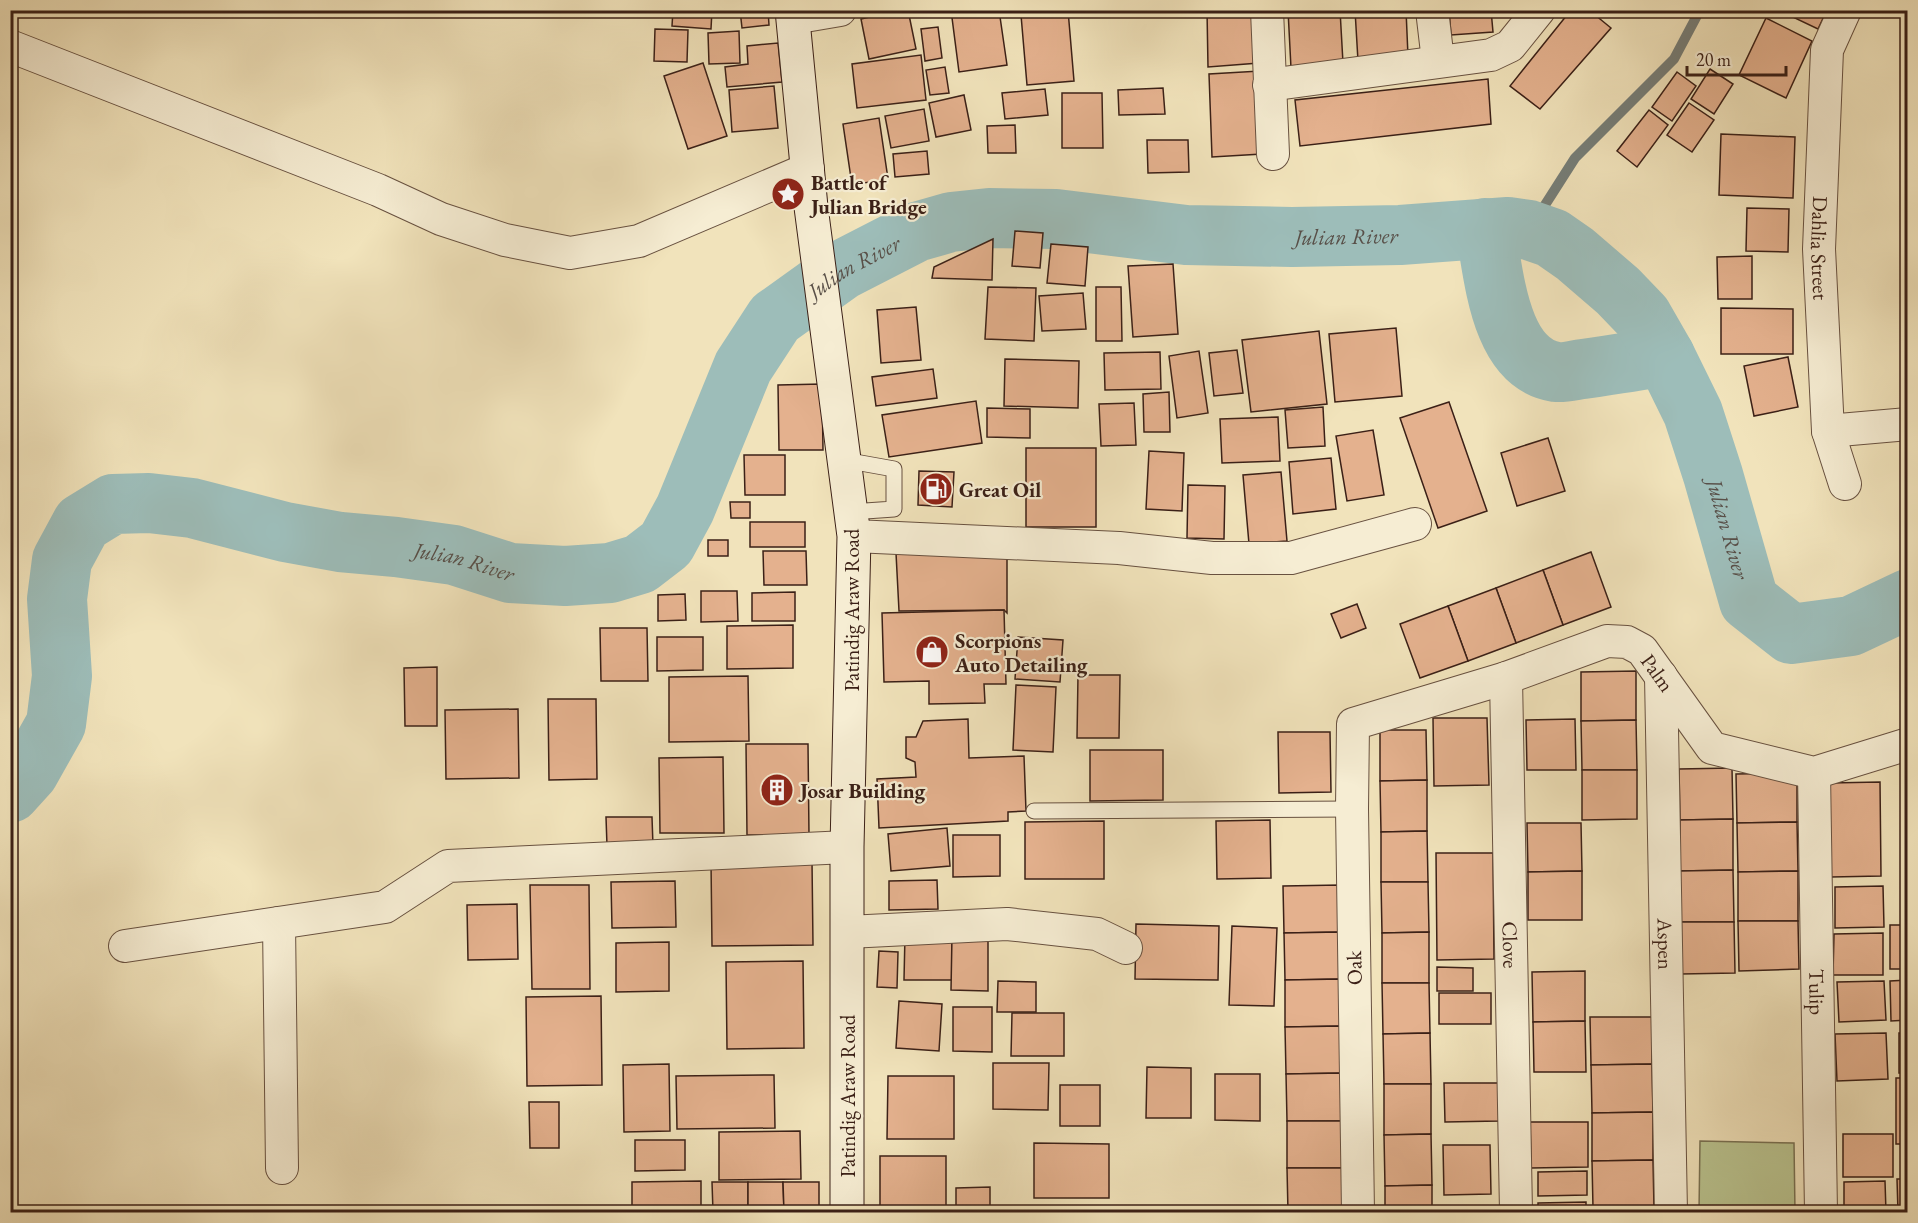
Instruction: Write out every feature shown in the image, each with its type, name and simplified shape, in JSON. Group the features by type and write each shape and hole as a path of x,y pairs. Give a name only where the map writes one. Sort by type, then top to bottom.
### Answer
{"main road":[{"name":"Patindig Araw Road","path":"792,14 811,207 852,524 847,847 847,1212"}],"street":[{"path":"792,14 840,10"},
{"path":"1267,10 1273,154"},
{"path":"1432,10 1438,62"},
{"path":"1269,85 1491,55 1510,46 1539,10"},
{"name":"Dahlia Street","path":"1845,10 1827,50 1819,249 1828,431 1845,484"},
{"path":"10,46 378,190 441,219 505,240 570,253 639,241 808,169"},
{"path":"1828,431 1908,424"},
{"path":"852,524 1212,558 1291,558 1415,524"},
{"name":"Palm","path":"1353,724 1506,678 1608,641 1627,642 1642,650 1712,748 1814,773"},
{"name":"Aspen","path":"1661,676 1671,1212"},
{"name":"Clove","path":"1506,678 1515,1212"},
{"name":"Oak","path":"1353,724 1352,808 1358,1212"},
{"path":"1814,773 1908,744"},
{"name":"Tulip","path":"1814,773 1821,1212"},
{"path":"125,946 386,907 448,866 847,847"},
{"path":"279,923 282,1168"},
{"path":"848,932 1007,924 1097,934 1126,948"}],"lane":[{"path":"844,460 894,469 894,509 852,524"},
{"path":"1034,811 1352,808"}],"green space":[{"path":"1700,1141 1794,1143 1795,1212 1699,1212"}],"building":[{"path":"673,10 712,10 711,29 672,26"},
{"path":"740,10 768,10 769,25 742,28"},
{"path":"908,10 916,49 869,59 861,19"},
{"path":"951,10 999,10 1007,65 959,72"},
{"path":"1068,10 1074,81 1027,85 1021,15"},
{"path":"1207,10 1257,10 1259,63 1208,67"},
{"path":"1288,10 1340,10 1343,63 1291,68"},
{"path":"1355,10 1406,10 1408,56 1358,61"},
{"path":"1449,10 1491,10 1493,32 1451,35"},
{"path":"1571,10 1589,10 1611,28 1540,109 1510,86"},
{"path":"1778,10 1827,10 1818,29"},
{"path":"1766,18 1812,41 1786,98 1739,75"},
{"path":"938,27 942,58 925,61 921,29"},
{"path":"655,29 688,30 687,62 654,61"},
{"path":"739,31 740,63 709,64 708,33"},
{"path":"778,43 782,82 727,87 725,67 748,64 747,46"},
{"path":"921,55 926,100 857,108 852,64"},
{"path":"703,63 727,136 688,149 664,76"},
{"path":"945,67 949,93 930,95 926,70"},
{"path":"1710,69 1733,84 1714,114 1691,99"},
{"path":"1260,71 1262,154 1212,157 1209,74"},
{"path":"1677,72 1696,86 1672,121 1652,107"},
{"path":"1488,79 1491,124 1300,146 1295,100"},
{"path":"774,86 778,128 732,132 729,90"},
{"path":"1163,88 1165,114 1119,115 1118,90"},
{"path":"1045,89 1048,115 1005,119 1002,93"},
{"path":"1062,93 1102,93 1103,148 1062,148"},
{"path":"964,95 971,130 936,137 929,103"},
{"path":"1689,103 1714,120 1692,152 1667,135"},
{"path":"924,109 929,141 891,148 885,116"},
{"path":"1649,110 1668,125 1637,167 1617,151"},
{"path":"879,118 888,179 852,185 843,124"},
{"path":"1015,125 1016,153 988,153 987,126"},
{"path":"1721,134 1795,137 1793,198 1719,195"},
{"path":"1147,140 1188,140 1189,172 1148,173"},
{"path":"927,151 929,174 895,177 893,154"},
{"path":"1747,208 1789,209 1788,252 1746,251"},
{"path":"1015,231 1043,233 1040,268 1012,266"},
{"path":"993,239 992,280 932,278 934,267"},
{"path":"1051,244 1088,247 1085,286 1047,283"},
{"path":"1752,256 1752,299 1718,299 1717,257"},
{"path":"1173,264 1178,334 1133,337 1128,266"},
{"path":"988,287 1036,288 1034,341 985,339"},
{"path":"1096,287 1121,287 1122,341 1096,341"},
{"path":"1083,293 1086,329 1042,331 1039,296"},
{"path":"916,307 921,360 881,363 877,310"},
{"path":"1721,308 1793,309 1793,354 1721,354"},
{"path":"1396,328 1402,396 1335,402 1329,334"},
{"path":"1319,331 1327,404 1251,412 1242,340"},
{"path":"1237,350 1243,393 1214,396 1209,353"},
{"path":"1199,351 1208,413 1177,418 1169,356"},
{"path":"1160,352 1161,389 1105,390 1104,353"},
{"path":"1788,357 1798,407 1754,416 1744,366"},
{"path":"1005,359 1079,361 1078,408 1004,406"},
{"path":"933,369 937,398 876,406 872,377"},
{"path":"822,384 823,450 779,450 778,385"},
{"path":"1169,392 1170,432 1144,432 1143,394"},
{"path":"976,401 982,443 889,457 882,415"},
{"path":"1449,402 1487,511 1438,528 1400,418"},
{"path":"1134,403 1136,445 1101,446 1099,404"},
{"path":"1323,407 1325,446 1288,448 1285,410"},
{"path":"987,408 1030,409 1030,438 987,437"},
{"path":"1278,417 1280,461 1222,463 1220,419"},
{"path":"1373,430 1384,495 1347,501 1336,436"},
{"path":"1548,438 1565,491 1517,506 1501,453"},
{"path":"1026,448 1096,448 1096,527 1026,527"},
{"path":"1149,451 1184,453 1182,511 1146,509"},
{"path":"744,455 785,455 785,495 745,495"},
{"path":"1331,458 1336,509 1293,514 1289,462"},
{"name":"Great Oil","path":"919,471 954,472 952,507 918,505"},
{"path":"1281,472 1287,541 1249,544 1243,475"},
{"path":"1188,485 1225,486 1224,539 1187,538"},
{"path":"730,502 750,502 750,518 731,518"},
{"path":"750,522 805,522 805,547 750,547"},
{"path":"708,540 728,540 728,556 708,556"},
{"path":"763,551 806,551 807,585 764,585"},
{"path":"1591,552 1611,607 1563,625 1543,570"},
{"path":"896,553 1007,554 1007,613 1004,610 899,611"},
{"path":"1543,570 1563,625 1516,643 1496,588"},
{"path":"1496,588 1516,643 1468,661 1448,606"},
{"path":"701,591 737,591 738,621 701,622"},
{"path":"795,592 795,621 752,621 752,593"},
{"path":"685,594 686,620 658,621 658,595"},
{"path":"1357,604 1366,628 1341,638 1331,614"},
{"path":"1448,606 1468,661 1420,678 1400,624"},
{"path":"1004,610 1006,684 984,684 985,703 929,704 929,681 884,682 882,613"},
{"path":"793,625 793,668 727,669 727,626"},
{"path":"600,628 647,628 648,681 601,681"},
{"path":"657,637 703,637 703,670 657,671"},
{"path":"1018,637 1063,640 1060,682 1015,679"},
{"path":"437,667 437,726 405,726 404,668"},
{"path":"1636,671 1636,720 1581,721 1581,672"},
{"path":"1078,675 1120,675 1119,738 1077,738"},
{"path":"748,676 749,741 669,742 669,677"},
{"path":"1016,685 1056,687 1053,752 1013,750"},
{"path":"548,699 596,699 597,779 549,780"},
{"path":"518,709 519,778 446,779 445,710"},
{"path":"1433,718 1487,718 1489,785 1434,786"},
{"path":"968,719 969,758 1024,756 1026,811 1008,812 1008,821 879,828 877,779 916,777 915,762 906,758 906,737 916,737 923,721"},
{"path":"1575,719 1576,770 1527,770 1526,720"},
{"path":"1636,720 1637,770 1582,770 1581,721"},
{"path":"1380,730 1426,730 1427,780 1380,781"},
{"path":"1278,732 1330,732 1331,792 1279,793"},
{"name":"Josar Building","path":"746,744 808,744 809,835 747,835"},
{"path":"1090,750 1163,750 1163,800 1090,801"},
{"path":"723,757 724,833 660,833 659,758"},
{"path":"1732,768 1733,819 1680,820 1679,769"},
{"path":"1582,770 1637,770 1637,819 1582,820"},
{"path":"1797,773 1797,822 1737,823 1736,774"},
{"path":"1427,780 1427,831 1381,832 1380,781"},
{"path":"1880,782 1881,876 1831,877 1829,783"},
{"path":"606,817 652,817 653,846 607,846"},
{"path":"1733,819 1733,870 1680,871 1680,820"},
{"path":"1270,820 1271,878 1217,879 1216,821"},
{"path":"1104,821 1104,879 1025,879 1025,822"},
{"path":"1797,822 1798,871 1738,872 1737,823"},
{"path":"1527,823 1581,823 1582,871 1528,872"},
{"path":"947,828 950,866 891,871 888,834"},
{"path":"1427,831 1428,882 1381,882 1381,832"},
{"path":"953,835 1000,835 1000,876 953,877"},
{"path":"1436,853 1493,853 1494,959 1437,960"},
{"path":"812,861 813,945 712,946 711,862"},
{"path":"1733,870 1734,922 1681,922 1680,871"},
{"path":"1582,871 1582,920 1528,920 1528,872"},
{"path":"1798,871 1798,921 1738,921 1738,872"},
{"path":"937,880 938,909 889,910 889,881"},
{"path":"675,881 676,927 612,928 611,882"},
{"path":"1381,882 1428,882 1429,932 1382,933"},
{"path":"530,885 589,885 590,989 532,989"},
{"path":"1341,885 1341,932 1284,933 1283,886"},
{"path":"1883,886 1884,927 1835,928 1835,887"},
{"path":"517,904 518,959 468,960 467,905"},
{"path":"1738,921 1798,921 1799,969 1739,971"},
{"path":"1681,922 1734,922 1735,973 1681,974"},
{"path":"1136,924 1219,926 1218,980 1135,979"},
{"path":"1890,925 1908,925 1908,969 1890,969"},
{"path":"1232,926 1277,928 1274,1006 1229,1005"},
{"path":"1341,932 1342,979 1285,980 1284,933"},
{"path":"1429,932 1429,983 1382,983 1382,933"},
{"path":"1883,933 1883,975 1833,975 1834,934"},
{"path":"905,935 952,936 952,980 904,980"},
{"path":"952,936 988,937 988,991 951,990"},
{"path":"669,942 669,991 616,992 616,943"},
{"path":"879,951 898,952 897,988 877,987"},
{"path":"803,961 804,1048 727,1049 726,962"},
{"path":"1437,967 1473,968 1473,991 1437,991"},
{"path":"1585,971 1585,1021 1533,1022 1532,972"},
{"path":"1342,979 1342,1026 1285,1027 1285,980"},
{"path":"1908,980 1908,1020 1891,1021 1890,981"},
{"path":"998,981 1036,982 1036,1012 997,1012"},
{"path":"1884,981 1886,1020 1839,1022 1837,982"},
{"path":"1382,983 1429,983 1430,1033 1383,1034"},
{"path":"1439,993 1491,993 1491,1024 1439,1024"},
{"path":"601,996 602,1085 527,1086 526,997"},
{"path":"899,1001 942,1004 939,1051 896,1048"},
{"path":"953,1007 992,1007 992,1052 953,1051"},
{"path":"1012,1013 1064,1013 1064,1056 1011,1056"},
{"path":"1590,1017 1652,1017 1652,1064 1591,1065"},
{"path":"1585,1021 1586,1072 1534,1072 1533,1022"},
{"path":"1342,1026 1343,1073 1286,1074 1285,1027"},
{"path":"1430,1033 1431,1084 1384,1084 1383,1034"},
{"path":"1886,1033 1888,1079 1837,1081 1835,1034"},
{"path":"1899,1033 1908,1034 1908,1073 1899,1073"},
{"path":"993,1063 1049,1063 1048,1110 993,1109"},
{"path":"669,1064 670,1131 624,1132 623,1065"},
{"path":"1652,1064 1653,1112 1592,1113 1591,1065"},
{"path":"1147,1067 1191,1068 1191,1118 1146,1118"},
{"path":"1343,1073 1343,1121 1287,1121 1286,1074"},
{"path":"1215,1074 1260,1074 1260,1121 1215,1120"},
{"path":"774,1075 775,1128 677,1129 676,1076"},
{"path":"888,1076 954,1076 954,1139 887,1139"},
{"path":"1896,1078 1908,1078 1908,1144 1896,1144"},
{"path":"1444,1083 1498,1083 1499,1121 1445,1122"},
{"path":"1384,1084 1431,1084 1431,1134 1384,1135"},
{"path":"1060,1085 1100,1085 1100,1126 1060,1126"},
{"path":"529,1102 559,1102 559,1148 530,1148"},
{"path":"1653,1112 1653,1160 1592,1161 1592,1113"},
{"path":"1287,1121 1343,1121 1344,1168 1287,1168"},
{"path":"1530,1122 1588,1122 1588,1167 1531,1168"},
{"path":"800,1131 801,1179 719,1180 719,1132"},
{"path":"1431,1134 1432,1185 1385,1186 1384,1135"},
{"path":"1843,1134 1893,1134 1893,1177 1843,1177"},
{"path":"635,1140 685,1140 685,1170 635,1171"},
{"path":"1034,1143 1109,1144 1109,1198 1034,1198"},
{"path":"1443,1145 1490,1145 1491,1194 1444,1195"},
{"path":"880,1156 946,1156 946,1209 880,1209"},
{"path":"1653,1160 1654,1208 1593,1208 1592,1161"},
{"path":"1287,1168 1344,1168 1344,1212 1288,1212"},
{"path":"1587,1171 1587,1195 1538,1196 1538,1172"},
{"path":"1897,1179 1908,1179 1908,1212 1898,1212"},
{"path":"701,1181 701,1212 632,1212 632,1182"},
{"path":"1885,1181 1886,1212 1844,1212 1844,1182"},
{"path":"712,1182 748,1182 748,1212 713,1212"},
{"path":"748,1182 783,1182 784,1212 748,1212"},
{"path":"783,1182 819,1182 819,1212 784,1212"},
{"path":"1432,1185 1432,1212 1385,1212 1385,1186"},
{"path":"990,1187 990,1212 956,1212 956,1188"},
{"path":"1586,1202 1586,1212 1538,1212 1538,1203"}],"waterway":[{"path":"1529,230 1575,158 1674,59 1700,10"},
{"name":"Julian River","path":"10,793 29,772 56,724 62,676 57,599 62,560 82,523 113,504 149,503 192,508 285,532 340,542 454,555 510,573 565,576 610,573 640,564 666,544 685,509 743,367 775,318 842,270 916,232 951,222 989,218 1056,219 1186,235 1292,237 1400,235 1508,227 1529,230 1552,238 1575,254 1618,291 1642,316 1665,356 1693,413 1749,601 1791,634 1851,626 1908,599"},
{"path":"1485,228 1502,313 1510,334 1522,352 1537,365 1562,372 1665,356"}],"place":[{"name":"Battle of Julian Bridge","path":"788,194"},
{"name":"Great Oil","path":"936,489"},
{"name":"Scorpions Auto Detailing","path":"932,652"},
{"name":"Josar Building","path":"777,790"}]}
